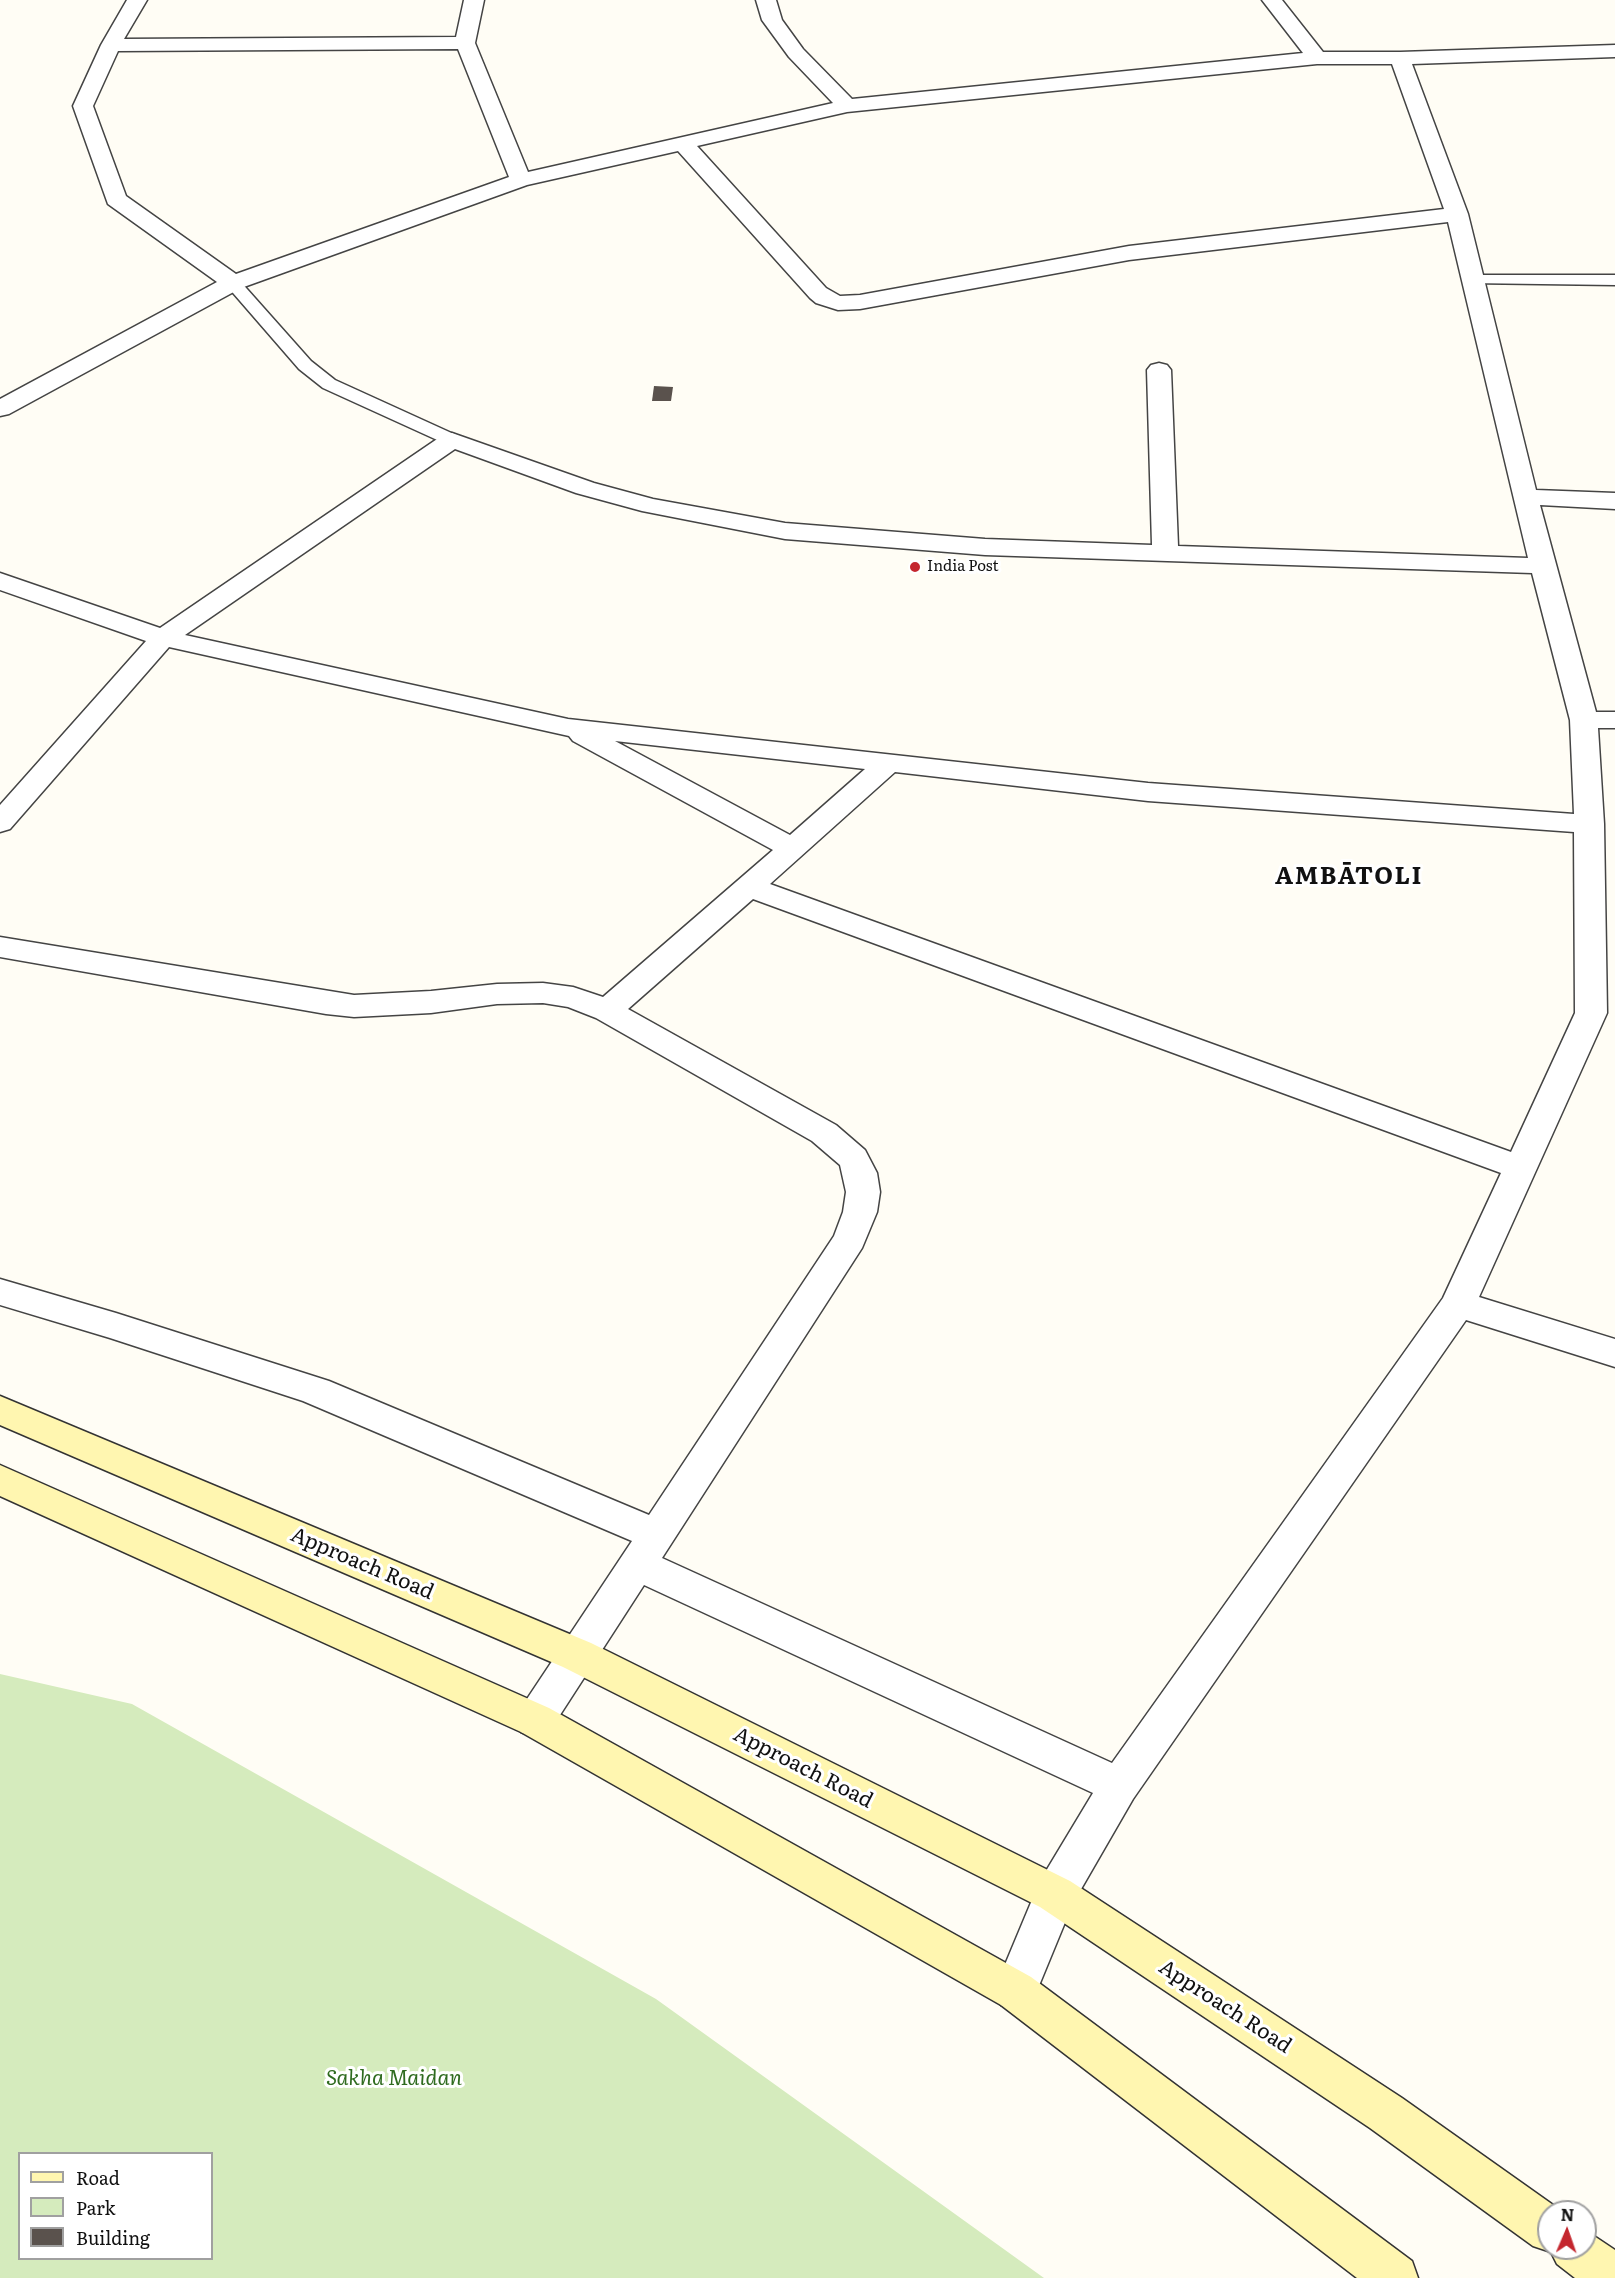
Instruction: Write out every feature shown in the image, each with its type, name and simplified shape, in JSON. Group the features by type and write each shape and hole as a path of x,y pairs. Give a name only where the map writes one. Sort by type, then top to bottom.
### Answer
{"street":[{"path":"137,0 111,45 83,106 116,199 233,283"},
{"path":"474,0 465,43 521,180"},
{"path":"766,0 772,20 796,53 848,106"},
{"path":"1272,0 1317,58"},
{"path":"111,45 465,43"},
{"path":"0,409 233,283 521,180 848,106 1317,58 1400,58 1615,51"},
{"path":"1016,1991 1055,1894 1119,1786 1458,1304 1521,1168 1603,1016 1590,824 1600,720 1545,566 1525,497 1457,214 1400,58"},
{"path":"683,144 818,292 824,298 838,303 860,302 1128,253 1457,214"},
{"path":"1159,370 1165,553"},
{"path":"0,823 163,638 452,440 585,488 703,518 774,529 985,547 1545,566"},
{"path":"1525,497 1615,501"},
{"path":"0,581 163,638 568,727 1148,792 1590,824"},
{"path":"568,727 792,848"},
{"path":"607,1011 889,763"},
{"path":"749,887 1521,1168"},
{"path":"0,947 326,1003 387,1005 497,994 543,993 573,997 607,1011 824,1133 853,1158 860,1173 863,1192 860,1212 850,1239 535,1720"},
{"path":"0,1292 116,1326 316,1391 647,1549 1119,1786"},
{"path":"1458,1304 1615,1353"},
{"name":"Approach Road","path":"0,1410 577,1655 1055,1894 1386,2113 1537,2221"},
{"path":"0,1480 535,1720 1016,1991 1395,2278"},
{"path":"1590,2260 1615,2278"}],"lane":[{"path":"1473,280 1615,280"},
{"path":"233,283 306,365 328,384 452,440"}],"green space":[{"name":"Sakha Maidan","path":"0,1674 132,1704 656,1999 1044,2278 0,2278"}],"building":[{"path":"654,386 673,387 671,401 652,401"}],"place":[{"name":"India Post","path":"915,567"}],"district":[{"name":"AMBĀTOLI","path":"1349,877"}]}
